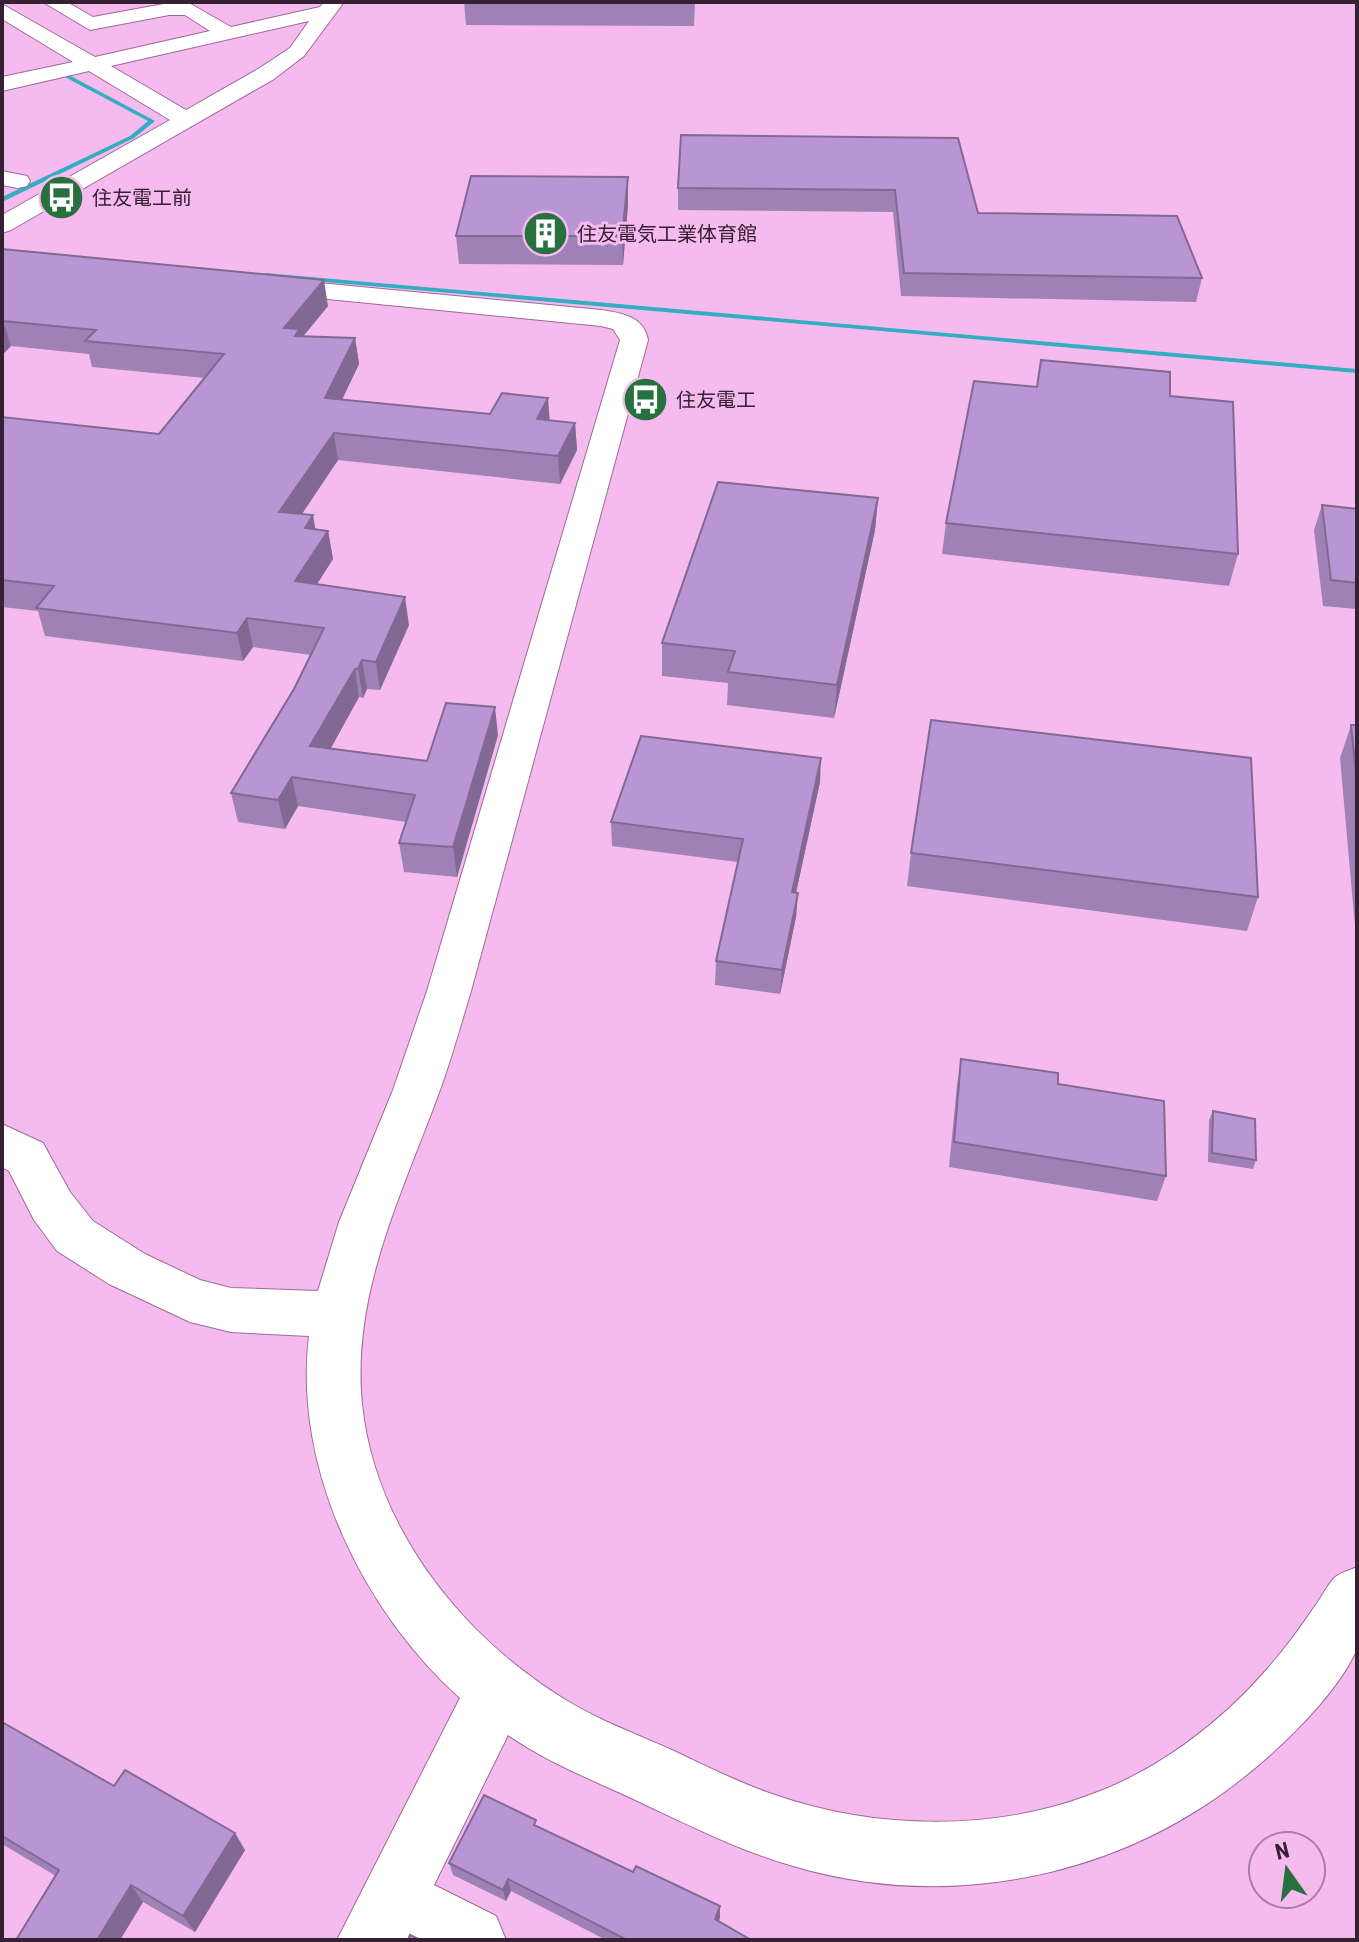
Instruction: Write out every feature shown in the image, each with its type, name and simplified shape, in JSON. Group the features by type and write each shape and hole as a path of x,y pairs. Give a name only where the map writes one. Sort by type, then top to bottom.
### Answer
{"street":[{"path":"53,2 90,24 169,9 189,9 227,33"},
{"path":"2,84 331,6"},
{"path":"2,225 134,150 175,114 266,74 297,52 331,6"},
{"path":"2,10 175,114"},
{"path":"69,160 130,132 143,122 142,116 175,114"},
{"path":"7,183 44,171"},
{"path":"238,283 601,318 622,322 633,333 607,436 431,1049 347,1271 338,1315 334,1398 348,1474 370,1532 424,1615 498,1689 541,1721 605,1752 728,1809 805,1837 870,1849 930,1854 992,1850 1049,1841 1100,1825 1159,1798 1206,1766 1286,1695 1357,1596"},
{"path":"2,1143 26,1157 52,1206 75,1236 127,1269 190,1300 231,1310 338,1315"},
{"path":"472,1940 381,1920 498,1689"}],"building":[{"path":"681,135 958,138 978,213 1177,216 1202,278 904,273 895,190 678,188"},
{"path":"471,176 628,177 622,236 456,236"},
{"path":"2,249 324,280 284,328 299,329 295,336 355,338 325,398 490,414 502,393 548,398 537,419 575,423 558,456 334,433 279,512 313,515 305,528 328,531 295,581 405,597 376,662 362,660 310,746 427,761 446,703 495,707 453,847 399,843 415,795 292,777 278,800 231,793 294,689 324,628 247,618 237,633 36,608 54,586 2,580 2,417 159,434 224,354 85,341 96,330 2,322"},
{"path":"1041,360 1170,372 1170,396 1233,402 1238,554 946,523 974,381 1037,387"},
{"path":"718,482 878,498 837,685 728,672 735,651 662,643"},
{"path":"1322,505 1357,509 1357,583 1331,580"},
{"path":"931,720 1251,758 1258,897 911,853"},
{"path":"1351,725 1357,725 1357,782"},
{"path":"641,736 821,758 792,892 798,893 782,970 716,961 743,839 611,822"},
{"path":"961,1059 1058,1073 1058,1084 1164,1101 1166,1176 954,1142"},
{"path":"1213,1111 1255,1119 1256,1160 1212,1153"},
{"path":"2,1722 114,1786 125,1770 235,1833 183,1916 131,1885 97,1940 16,1940 59,1870 2,1836"},
{"path":"484,1795 536,1820 534,1825 633,1872 636,1866 720,1906 715,1919 751,1940 627,1940 508,1879 503,1890 449,1863"}],"waterway":[{"path":"2,200 132,137 152,121 65,75"},
{"path":"268,275 1357,371"}],"place":[{"name":"住友電工前","path":"61,198"},
{"name":"住友電気工業体育館","path":"546,234"},
{"name":"住友電工","path":"645,400"}]}
